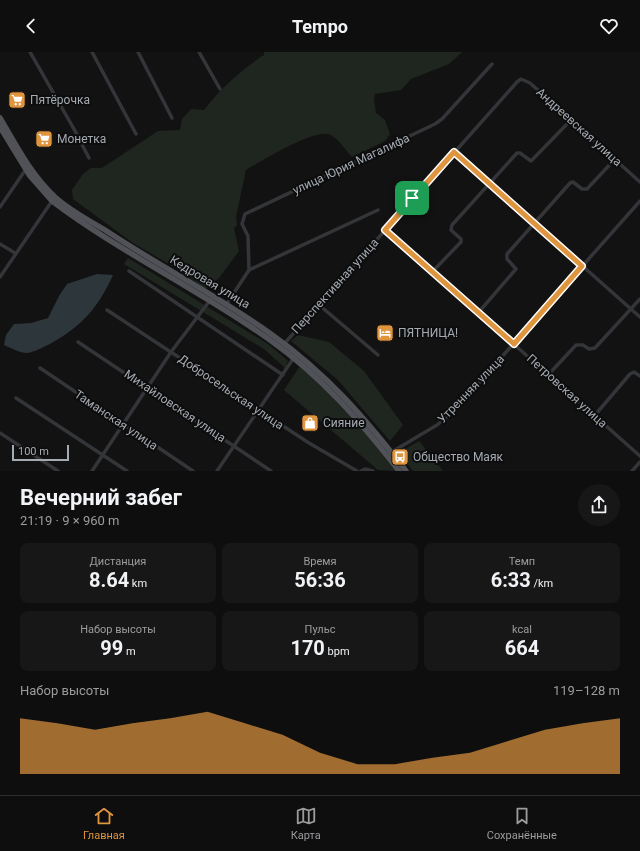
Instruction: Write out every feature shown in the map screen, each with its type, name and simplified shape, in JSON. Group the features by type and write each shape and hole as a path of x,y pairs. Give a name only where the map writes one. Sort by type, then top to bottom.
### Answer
{"main road":[{"name":"Кедровая улица","path":"0,118 33,172 55,197 127,245 212,298 331,382 389,453 406,471"},
{"name":"Кедровая улица","path":"0,127 2,135 41,191 52,201 212,298"},
{"name":"Кедровая улица","path":"389,453 400,471"}],"street":[{"path":"30,52 78,135 89,158"},
{"path":"92,52 136,134"},
{"path":"138,52 172,118"},
{"path":"200,52 220,89"},
{"name":"улица Юрия Магалифа","path":"249,270 248,236 242,224 245,214 435,124 442,119 492,64"},
{"name":"Андреевская улица","path":"517,82 521,79 530,83 640,182"},
{"name":"Перспективная улица","path":"282,346 517,82"},
{"path":"432,272 461,242 461,239 451,230 452,225 517,153 520,153 531,161 570,120"},
{"path":"454,152 640,317"},
{"path":"478,313 515,271 515,266 506,256 570,183 573,182 582,189 587,189 614,159"},
{"path":"0,207 26,169"},
{"path":"0,277 52,201"},
{"name":"Утренняя улица","path":"389,453 418,438 448,416 514,344 640,201"},
{"path":"225,307 249,270 378,210"},
{"name":"Петровская улица","path":"385,230 478,313 550,374 640,456"},
{"path":"0,244 16,253"},
{"path":"129,271 282,374"},
{"path":"92,471 148,389 171,352 212,298"},
{"path":"550,374 576,345 583,345 592,350 595,348 640,299"},
{"path":"318,304 378,355"},
{"name":"Добросельская улица","path":"107,310 309,443 357,471"},
{"name":"Михайловская улица","path":"78,342 271,471"},
{"path":"217,471 295,356"},
{"name":"Таманская улица","path":"40,368 193,471"},
{"path":"594,415 630,374 634,372 640,376"},
{"path":"16,398 126,471"},
{"path":"0,434 58,471"},
{"path":"632,471 640,462"},
{"path":"361,471 365,469 373,471"}],"shaded area":[{"path":"264,52 462,52 449,64 411,79 401,90 375,94 374,99 376,113 385,120 390,134 385,141 352,157 335,137 328,134 320,134 299,141 246,170 236,217 237,225 234,228 239,251 219,278 205,289 186,274 133,243 73,199 72,190 83,174 91,168 102,168 158,131 180,130 182,119 191,109 204,110 224,87 239,73 264,55"},
{"path":"128,258 268,344 288,361 285,368 264,349 124,264"},
{"path":"97,274 113,275 95,307 71,330 50,344 36,351 27,353 21,352 4,345 6,335 14,324 31,323 48,318 67,284"},
{"path":"298,335 329,342 364,371 403,425 390,441 338,380 291,341"},
{"path":"300,366 350,416 395,471 378,470 284,390"},
{"path":"419,441 443,471 413,471 399,453"}],"place":[{"name":"Пятёрочка","path":"17,100"},
{"name":"Монетка","path":"44,139"},
{"name":"ПЯТНИЦА!","path":"385,333"},
{"name":"Сияние","path":"310,423"},
{"name":"Общество Маяк","path":"400,457"}],"route":[{"path":"454,152 582,266 514,344 385,230 412,198 454,152"}]}
